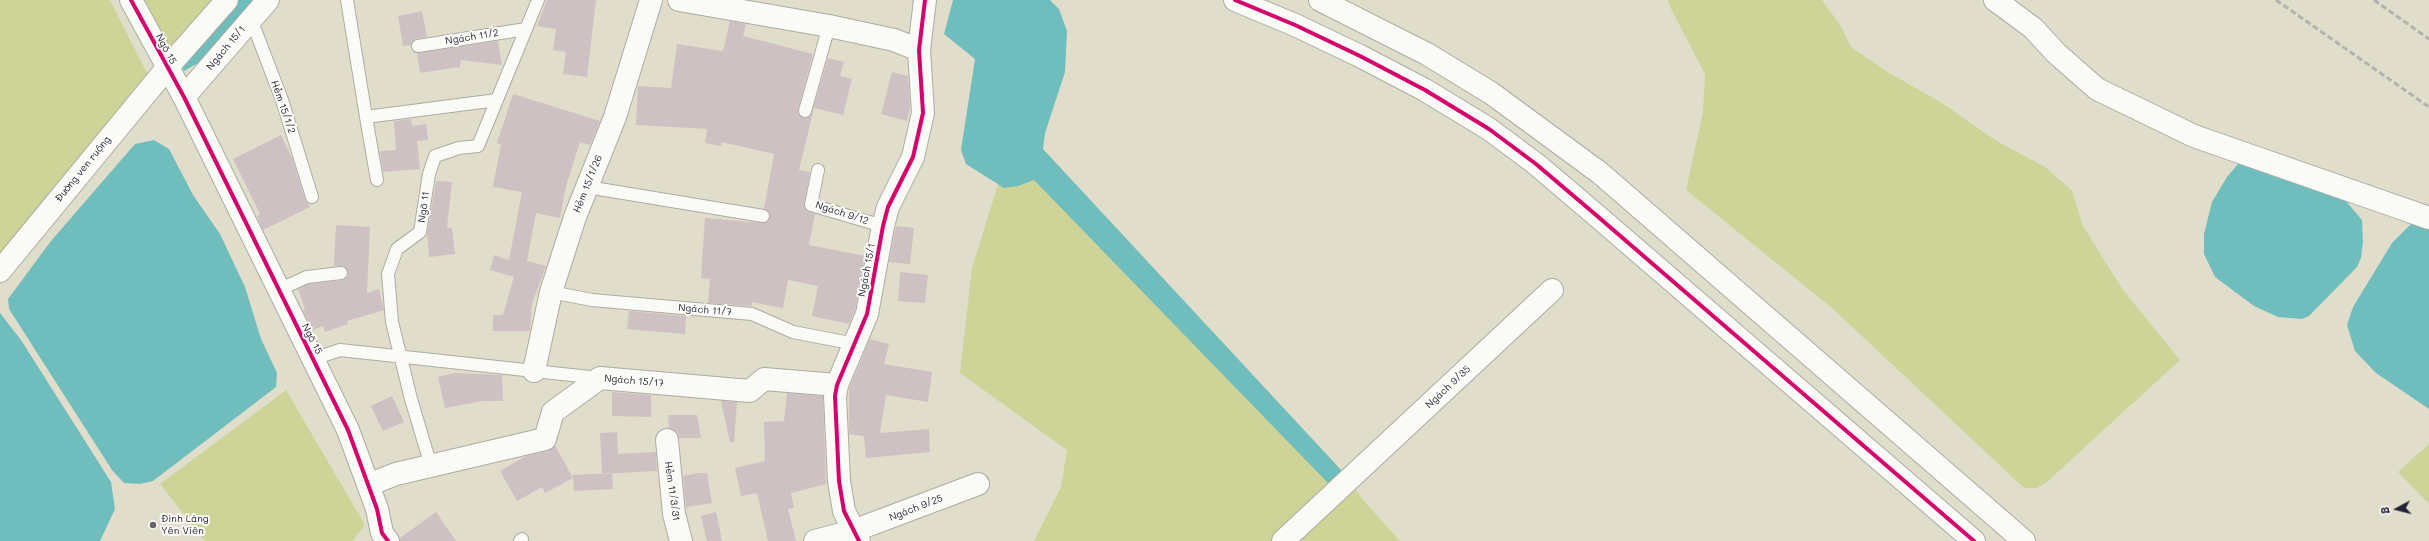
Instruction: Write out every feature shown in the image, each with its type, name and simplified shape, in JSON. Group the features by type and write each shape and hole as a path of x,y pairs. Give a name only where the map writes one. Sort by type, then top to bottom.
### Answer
{"street":[{"name":"Ngõ 15","path":"131,0 184,97 348,430 368,485 383,538"},
{"path":"167,68 227,0"},
{"name":"Ngách 15/1","path":"184,97 268,0"},
{"name":"Hẻm 15/1/26","path":"534,371 551,292 587,187 615,117 651,0"},
{"path":"679,0 830,26 894,40 919,50"},
{"name":"Ngách 15/1","path":"856,536 844,511 839,481 835,396 837,385 867,314 883,226 888,207 913,157 923,113 919,50 925,0"},
{"path":"1235,0 1295,25 1360,56 1425,90 1488,129 1536,164 1596,214 1974,541"},
{"path":"1320,0 1427,54 1491,93 1600,173 2024,541"},
{"path":"1995,0 2033,28 2056,53 2097,89 2194,136 2429,218"},
{"name":"Đường ven ruộng","path":"0,271 167,68"},
{"name":"Ngách 9/35","path":"1283,541 1552,290"},
{"name":"Ngách 15/17","path":"368,485 396,474 545,439 553,412 600,378 750,391 764,379 837,385"},
{"name":"Hẻm 11/3/31","path":"666,440 674,514 681,541"},
{"name":"Ngách 9/25","path":"815,541 856,536 978,484"}],"lane":[{"path":"347,0 377,180"},
{"name":"Ngõ 11","path":"431,466 400,357 392,322 388,274 397,249 420,232 429,174 435,156 458,148 478,146 538,0"},
{"name":"Hẻm 15/1/2","path":"251,19 282,100 312,197"},
{"path":"805,111 830,26"},
{"name":"Ngách 11/2","path":"418,46 526,29"},
{"path":"366,118 497,100"},
{"name":"Ngách 9/12","path":"818,170 811,205 883,226"},
{"path":"587,187 763,216"},
{"path":"278,290 307,277 341,273"},
{"name":"Ngách 11/7","path":"551,292 592,300 752,314 793,332 855,344"},
{"path":"313,359 340,350 600,378"}],"green space":[{"path":"0,0 110,0 148,75 0,255"},
{"path":"145,0 216,0 171,52"},
{"path":"1668,0 1822,0 1841,26 1851,47 1886,71 1942,103 1995,140 2045,167 2072,191 2083,226 2123,290 2180,360 2048,481 2037,488 2024,488 1832,308 1686,190 1703,112 1705,74 1669,5"},
{"path":"1017,123 1342,471 1364,501 1400,541 1034,541 1061,487 1067,450 960,373 972,268"},
{"path":"286,390 365,525 352,541 205,541 160,484"},
{"path":"2429,444 2429,504 2398,472"}],"water":[{"path":"238,0 257,0 198,63 184,71 180,64"},
{"path":"953,0 1050,0 1059,9 1067,31 1065,72 1045,133 1043,149 1342,471 1328,483 1034,180 1018,186 1004,188 966,164 961,150 975,59 944,34"},
{"path":"154,140 169,149 193,195 220,234 245,287 261,339 277,373 276,387 153,481 140,484 124,483 112,470 9,309 8,299 51,241 135,144"},
{"path":"2243,158 2346,201 2362,220 2363,242 2361,258 2357,267 2309,316 2302,319 2278,317 2254,306 2215,277 2204,254 2204,234 2212,202 2227,177"},
{"path":"2419,216 2429,221 2429,409 2376,373 2355,351 2347,325 2353,307 2392,243"},
{"path":"0,313 21,340 111,482 115,509 100,541 0,541"}],"building":[{"path":"547,0 596,0 587,77 563,74 566,52 553,50 556,29 537,26"},
{"path":"422,11 427,37 416,39 411,45 403,46 398,16"},
{"path":"730,21 746,24 743,36 813,54 798,109 798,113 803,118 807,118 812,113 828,58 844,62 840,76 852,79 843,115 814,108 799,170 810,172 804,204 806,211 815,214 809,245 865,256 855,310 849,324 812,316 818,286 788,280 783,308 752,302 752,306 708,303 710,279 701,278 705,218 762,223 769,221 770,214 764,209 774,154 722,142 721,146 705,143 707,129 636,125 638,86 671,88 677,44 723,51"},
{"path":"498,41 502,65 461,60 460,67 420,73 417,53"},
{"path":"892,72 908,76 910,107 907,121 881,114"},
{"path":"513,94 600,121 590,145 580,142 566,186 560,218 536,213 527,261 546,266 532,303 530,331 493,331 493,315 503,315 514,277 490,270 494,255 509,260 522,192 493,187 501,144 497,143"},
{"path":"411,119 412,126 426,124 428,140 417,141 420,169 383,172 380,151 396,150 394,121"},
{"path":"281,135 292,158 305,199 310,207 263,230 257,216 260,214 233,159"},
{"path":"436,181 452,182 447,228 452,228 455,254 429,257 427,234"},
{"path":"336,225 370,227 367,293 379,289 384,310 347,321 348,324 325,332 323,326 312,330 303,310 305,309 298,289 309,284 342,280 348,276 348,272 344,266 334,266"},
{"path":"896,226 914,228 910,264 889,262"},
{"path":"900,272 928,275 925,303 898,301"},
{"path":"629,311 686,316 685,334 627,329"},
{"path":"870,339 889,344 884,364 932,372 928,402 886,395 880,433 929,429 930,452 866,458 864,436 849,434 849,389"},
{"path":"455,373 502,375 503,401 483,401 445,408 438,377"},
{"path":"612,392 651,395 651,417 612,416"},
{"path":"787,393 823,396 826,484 791,493 794,508 788,509 796,541 768,541 757,493 741,496 735,468 765,461 764,422 784,421"},
{"path":"392,396 404,422 383,431 371,406"},
{"path":"721,401 737,402 734,442 730,442"},
{"path":"668,415 697,415 701,438 679,438 677,432 669,428"},
{"path":"617,432 618,454 656,452 657,471 602,474 600,433"},
{"path":"555,445 573,478 545,493 542,487 517,501 500,471 526,456 548,451"},
{"path":"612,473 613,489 574,491 573,475"},
{"path":"707,473 712,503 686,507 683,476"},
{"path":"436,512 456,541 400,541 400,538"},
{"path":"716,512 722,541 707,541 701,516"}],"railway":[{"path":"2276,0 2429,107"},
{"path":"2374,0 2429,39"}],"cycle path":[{"path":"131,0 184,97 348,430 377,509 382,533 388,541"},
{"path":"859,541 844,511 839,481 835,396 837,385 867,314 883,226 888,207 913,157 923,113 919,50 925,0"},
{"path":"1235,0 1295,25 1360,56 1425,90 1489,129 1536,164 1974,541"}],"place":[{"name":"Đình Làng Yên Viên","path":"153,525"}]}
